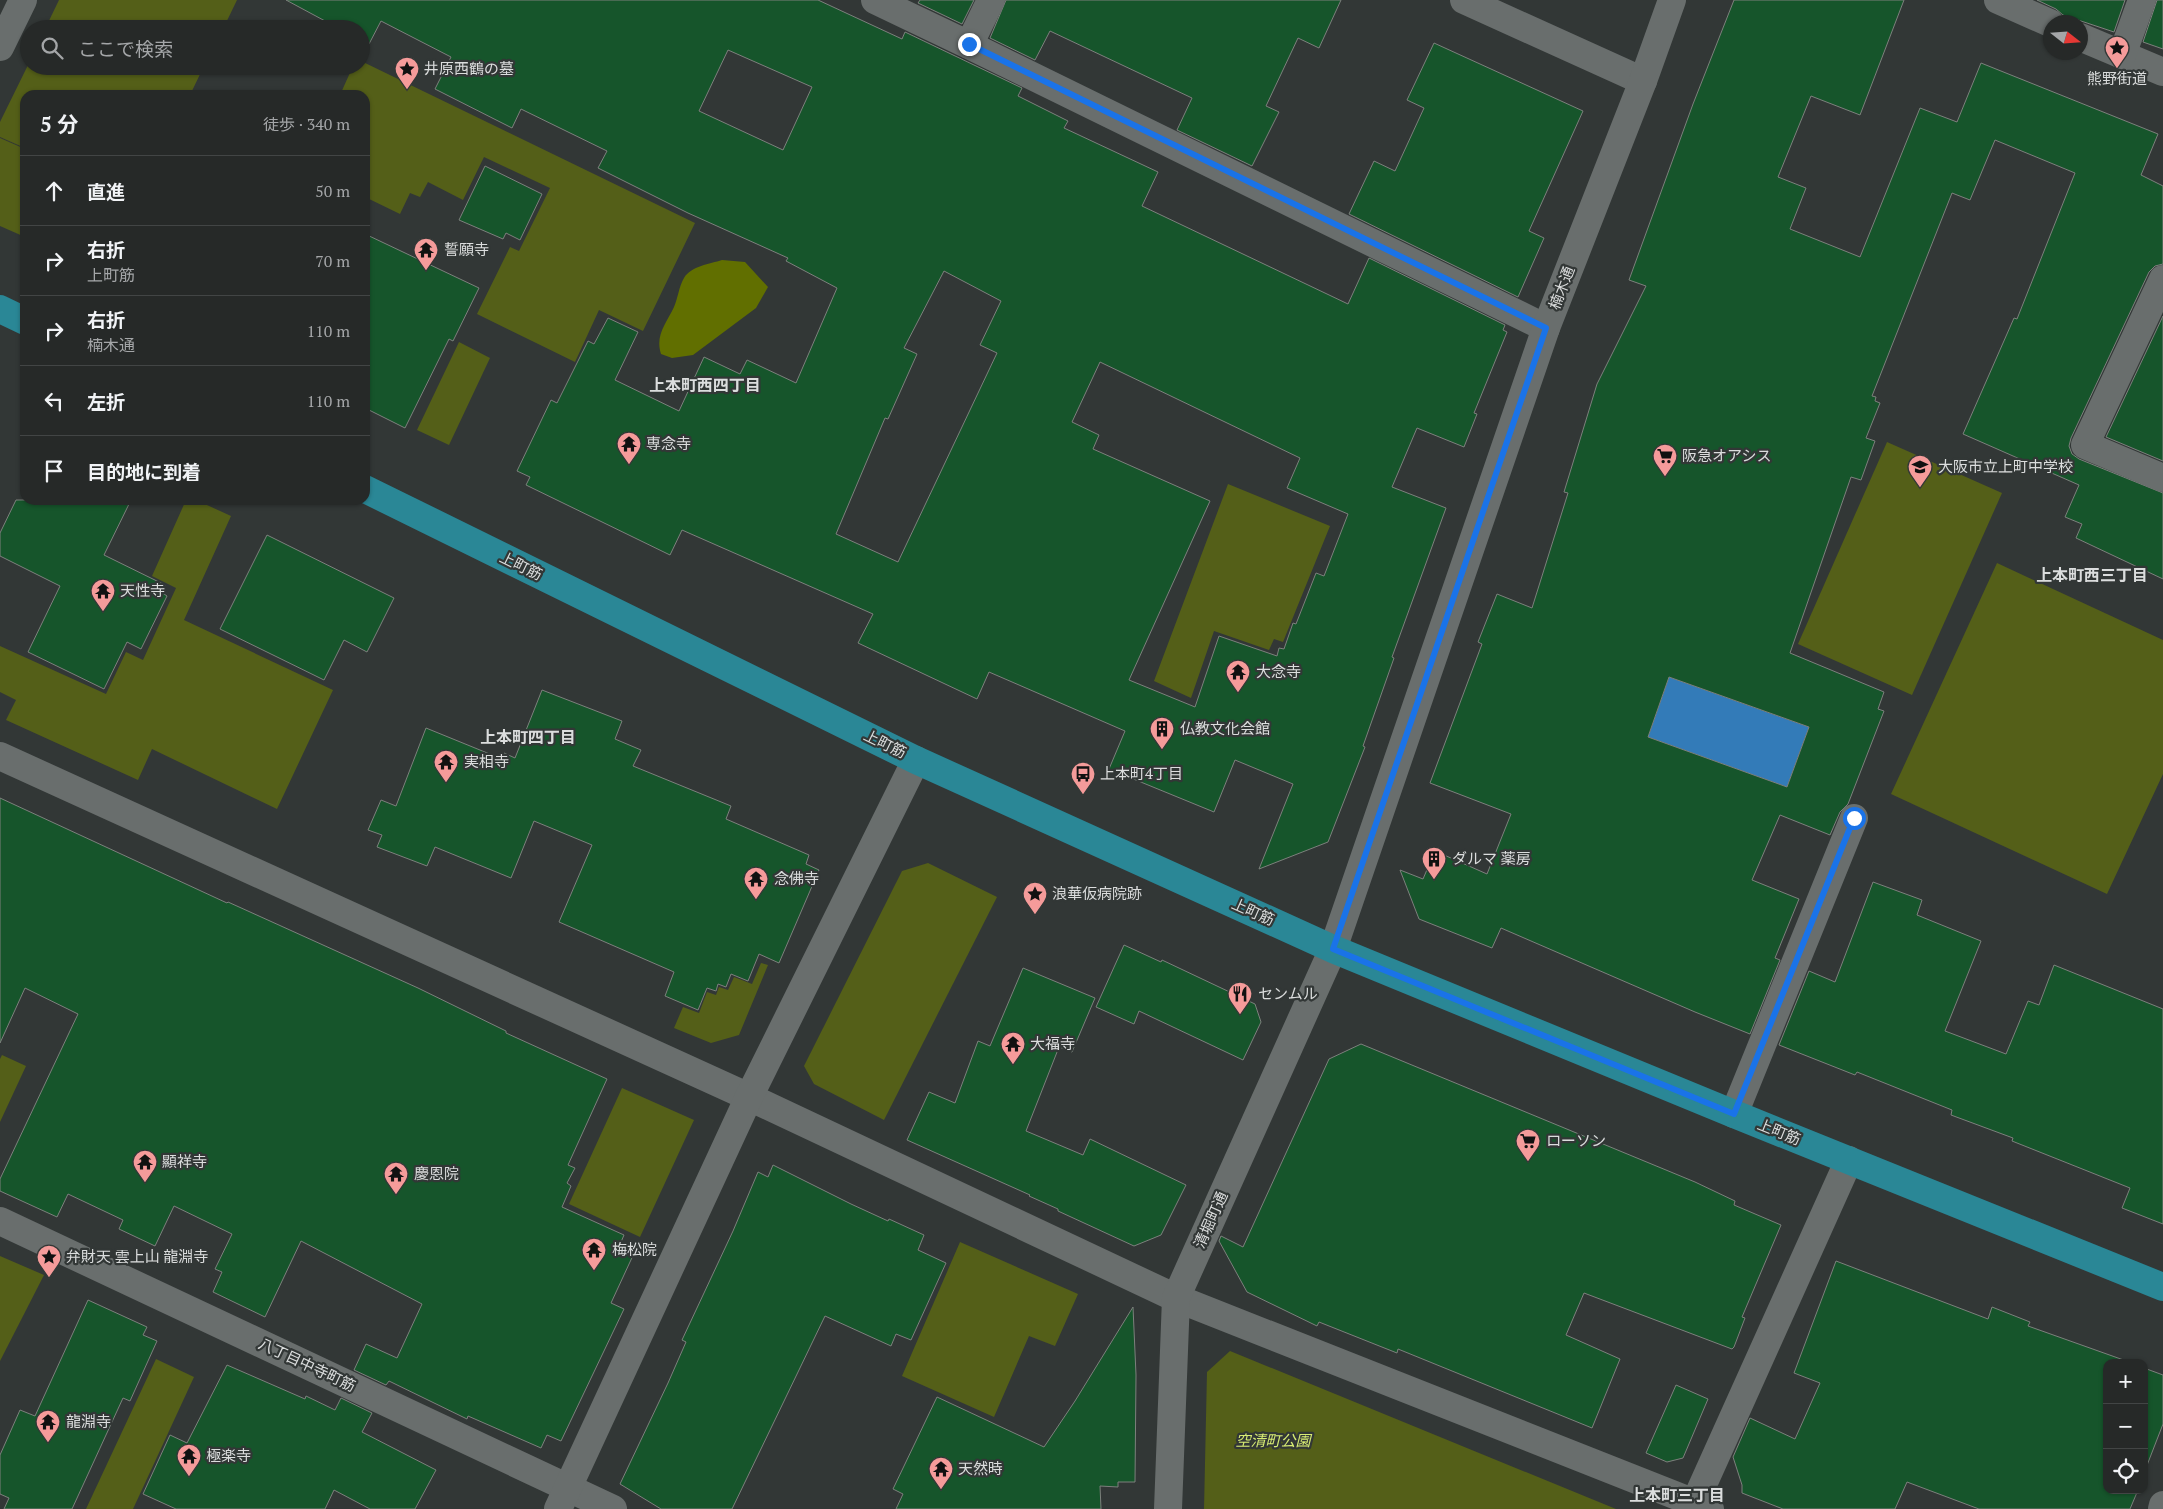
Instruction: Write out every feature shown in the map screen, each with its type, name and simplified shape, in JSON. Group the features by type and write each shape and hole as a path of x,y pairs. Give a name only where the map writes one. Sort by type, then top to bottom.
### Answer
{"main road":[{"path":"0,309 20,319"},
{"name":"上町筋","path":"370,491 916,760 1333,949 1734,1114 2163,1287"}],"street":[{"path":"0,46 23,0"},
{"path":"875,0 969,44 1546,328"},
{"path":"969,44 991,0"},
{"path":"1464,0 1643,80"},
{"name":"楠木通","path":"1333,949 1546,328 1643,80 1672,0"},
{"path":"1998,0 2043,21"},
{"path":"2122,55 2142,0"},
{"path":"2088,40 2163,72"},
{"path":"2163,279 2085,445 2163,478"},
{"path":"0,756 749,1097 1176,1298 1699,1507 1849,1160"},
{"path":"563,1498 749,1097 916,760"},
{"path":"1734,1114 1854,818"},
{"name":"清堀町通","path":"1168,1509 1176,1298 1333,949"},
{"name":"八丁目中寺町筋","path":"0,1221 563,1498 613,1509"}],"green space":[{"path":"59,0 237,0 227,20 49,20"},
{"path":"370,65 695,223 643,331 599,310 575,362 477,314 510,247 519,251 550,188 484,157 463,200 428,182 420,197 410,193 400,214 370,199 370,90 342,90 349,75 370,75"},
{"path":"23,75 200,75 192,90 20,90 20,146 0,137 0,122"},
{"path":"0,138 20,147 20,235 0,226"},
{"path":"722,260 745,262 768,287 756,308 693,355 672,358 661,354 660,335 674,307 684,278 696,268"},
{"path":"459,342 490,358 449,445 417,430"},
{"path":"1887,442 2002,493 1912,695 1798,644"},
{"path":"1228,484 1330,526 1283,642 1274,639 1269,650 1214,631 1191,698 1154,681"},
{"path":"184,505 207,505 231,516 184,620 333,690 277,809 152,749 138,780 6,720 16,700 0,692 0,646 106,694 126,652 143,660 176,588 152,576"},
{"path":"1997,563 2163,640 2163,774 2107,894 1891,794"},
{"path":"928,863 997,897 884,1120 814,1084 804,1066 902,871"},
{"path":"761,963 768,965 739,1035 711,1043 674,1028 683,1007 699,1013 707,992 716,995 719,987 728,990 734,977 752,984"},
{"path":"2,1055 26,1066 0,1122 0,1059"},
{"path":"622,1088 694,1120 640,1237 569,1204"},
{"path":"960,1242 1078,1294 1055,1346 1029,1336 994,1417 902,1376"},
{"path":"0,1256 44,1275 0,1361"},
{"name":"空清町公園","path":"1230,1351 1616,1509 1204,1509 1207,1372"},
{"path":"156,1359 194,1377 133,1509 86,1509"}],"water":[{"path":"1669,677 1809,727 1787,787 1648,737"}],"building":[{"path":"286,0 818,0 902,39 905,32 1022,88 1018,96 1068,121 1064,128 1158,172 1142,206 1348,304 1369,258 1505,325 1503,330 1507,332 1474,413 1477,414 1464,447 1417,428 1392,487 1446,508 1392,657 1394,658 1363,746 1365,747 1328,842 1259,869 1293,784 1235,760 1214,812 1109,769 1125,731 989,672 977,699 858,643 873,614 682,530 670,555 526,485 530,477 517,471 551,400 557,403 588,341 594,344 608,318 638,332 615,380 679,411 704,357 740,374 747,360 796,383 837,288 786,261 788,258 688,213 598,168 607,151 521,109 512,128 435,89 451,57 381,21 370,42 370,20 323,20","holes":["728,50 812,87 783,150 699,111","944,271 1001,301 980,345 997,353 898,562 836,534 885,418 888,419 917,354 904,348","1100,362 1300,458 1287,488 1348,514 1324,576 1316,573 1296,624 1293,623 1284,649 1279,648 1277,656 1219,636 1195,707 1129,680 1210,501 1093,449 1099,435 1072,422"]},
{"path":"920,0 974,0 962,24 918,3"},
{"path":"1006,0 1341,0 1319,48 1298,38 1266,106 1279,112 1252,166 1177,130 1192,98 1050,31 1035,60 990,38"},
{"path":"1734,0 1904,0 1860,115 1811,96 1778,177 1806,188 1790,229 1860,257 1920,108 1957,122 1981,63 2158,134 2141,175 2163,186 2163,264 2155,266 2149,272 2071,438 2069,446 2072,454 2079,459 2163,493 2163,579 2076,538 2082,524 2065,517 2079,485 1963,434 2014,318 2017,319 2075,173 1995,140 1970,200 1952,193 1872,396 1876,397 1875,401 1880,403 1866,438 1875,441 1861,480 1851,477 1790,653 1884,692 1878,709 1884,711 1848,804 1840,812 1830,835 1780,815 1752,880 1799,899 1775,958 1780,960 1750,1034 1501,928 1492,948 1419,919 1400,870 1423,879 1435,851 1487,874 1511,814 1430,783 1482,644 1478,642 1497,594 1532,608 1568,493 1564,492 1597,384 1646,286 1629,280 1693,104","holes":["1669,677 1809,727 1787,787 1648,737"]},
{"path":"2037,0 2125,0 2114,32 2088,23 2088,15 2063,15 2056,9"},
{"path":"2157,0 2163,0 2163,49 2143,42"},
{"path":"1434,43 1583,111 1529,231 1544,238 1518,297 1349,214 1374,161 1395,171 1424,108 1407,100"},
{"path":"485,166 542,194 520,240 506,233 503,239 459,220"},
{"path":"370,236 479,288 453,341 449,339 405,428 370,410"},
{"path":"2163,316 2163,461 2106,437"},
{"path":"16,500 20,500 20,505 129,505 104,555 165,585 161,592 167,596 141,649 127,642 104,689 28,652 60,586 0,556 0,533"},
{"path":"267,535 394,598 367,652 344,640 324,680 220,629"},
{"path":"542,690 622,721 615,739 641,750 633,766 731,806 726,819 809,855 806,864 819,870 779,963 759,954 748,981 731,974 726,987 718,984 716,991 707,988 698,1010 665,996 674,972 559,922 592,845 534,821 511,878 435,847 427,866 377,847 382,835 368,830 381,800 396,806 426,728 502,759 504,753 515,758"},
{"path":"0,798 227,903 418,988 506,1031 506,1033 607,1079 568,1165 575,1168 567,1183 571,1186 562,1207 624,1235 621,1242 636,1249 611,1303 624,1309 561,1441 547,1435 541,1448 468,1416 467,1419 389,1381 386,1385 354,1370 366,1344 397,1358 422,1304 301,1241 265,1317 213,1292 222,1272 215,1269 232,1234 174,1206 155,1246 119,1229 123,1220 68,1194 57,1217 0,1191 0,1179 78,1014 25,988 0,1043"},
{"path":"1873,882 1922,900 1917,915 1981,941 1945,1031 2006,1054 2028,1001 2039,1005 2054,965 2163,1009 2163,1224 2122,1208 2130,1188 2012,1141 2013,1138 1951,1115 1952,1110 1857,1072 1855,1075 1779,1045 1809,971 1835,982"},
{"path":"1124,945 1161,962 1162,960 1255,1004 1261,1022 1243,1060 1139,1011 1134,1024 1096,1007"},
{"path":"1023,968 1095,998 1072,1052 1059,1047 1026,1131 1083,1155 1090,1139 1186,1185 1161,1235 1134,1246 1058,1211 1058,1209 1030,1195 907,1140 929,1092 955,1103 978,1041 990,1046"},
{"path":"1361,1044 1695,1182 1735,1201 1734,1205 1781,1225 1742,1317 1745,1318 1734,1347 1732,1349 1584,1293 1566,1335 1620,1359 1592,1428 1398,1349 1397,1353 1319,1322 1317,1326 1247,1292 1219,1241 1221,1236 1243,1247 1329,1059"},
{"path":"773,1165 851,1204 924,1235 918,1250 946,1263 911,1340 896,1334 891,1346 825,1316 732,1509 661,1509 620,1484 668,1383 686,1342 682,1340 733,1231 758,1172 768,1177"},
{"path":"1836,1261 1988,1319 1992,1307 2030,1322 2028,1326 2121,1359 2103,1359 2103,1494 2136,1494 2130,1509 1979,1509 1907,1482 1895,1509 1783,1509 1742,1493 1742,1485 1733,1457 1750,1418 1795,1439 1820,1383 1794,1373"},
{"path":"88,1300 147,1327 143,1335 157,1341 130,1401 123,1398 72,1509 4,1509 9,1498 0,1494 0,1455 20,1410 35,1416"},
{"path":"1133,1307 1136,1375 1135,1482 1118,1482 1118,1487 1100,1486 1101,1509 896,1509 903,1494 893,1489 937,1397 1044,1447"},
{"path":"227,1365 305,1399 306,1396 335,1410 341,1398 372,1413 362,1432 436,1470 415,1509 370,1509 334,1490 325,1509 176,1509 143,1494 170,1435 187,1443"},
{"path":"2148,1369 2163,1375 2163,1424 2148,1463"},
{"path":"1676,1385 1708,1399 1683,1458 1667,1462 1646,1453"}],"place":[{"name":"熊野街道","path":"2117,69"},
{"name":"井原西鶴の墓","path":"407,90"},
{"name":"誓願寺","path":"426,271"},
{"name":"専念寺","path":"629,465"},
{"name":"阪急オアシス","path":"1665,477"},
{"name":"大阪市立上町中学校","path":"1920,488"},
{"name":"天性寺","path":"103,612"},
{"name":"大念寺","path":"1238,693"},
{"name":"仏教文化会館","path":"1162,750"},
{"name":"実相寺","path":"446,783"},
{"name":"上本町4丁目","path":"1083,795"},
{"name":"ダルマ 薬房","path":"1434,880"},
{"name":"念佛寺","path":"756,900"},
{"name":"浪華仮病院跡","path":"1035,915"},
{"name":"センムル","path":"1240,1015"},
{"name":"大福寺","path":"1013,1065"},
{"name":"ローソン","path":"1528,1162"},
{"name":"顯祥寺","path":"145,1183"},
{"name":"慶恩院","path":"396,1195"},
{"name":"梅松院","path":"594,1271"},
{"name":"弁財天 雲上山 龍淵寺","path":"49,1278"},
{"name":"龍淵寺","path":"48,1443"},
{"name":"極楽寺","path":"189,1477"},
{"name":"天然時","path":"941,1490"}],"district":[{"name":"上本町西四丁目","path":"705,385"},
{"name":"上本町西三丁目","path":"2092,575"},
{"name":"上本町四丁目","path":"528,737"},
{"name":"上本町三丁目","path":"1677,1495"}],"route":[{"path":"969,44 1546,328 1333,949 1734,1114 1854,818"}]}
